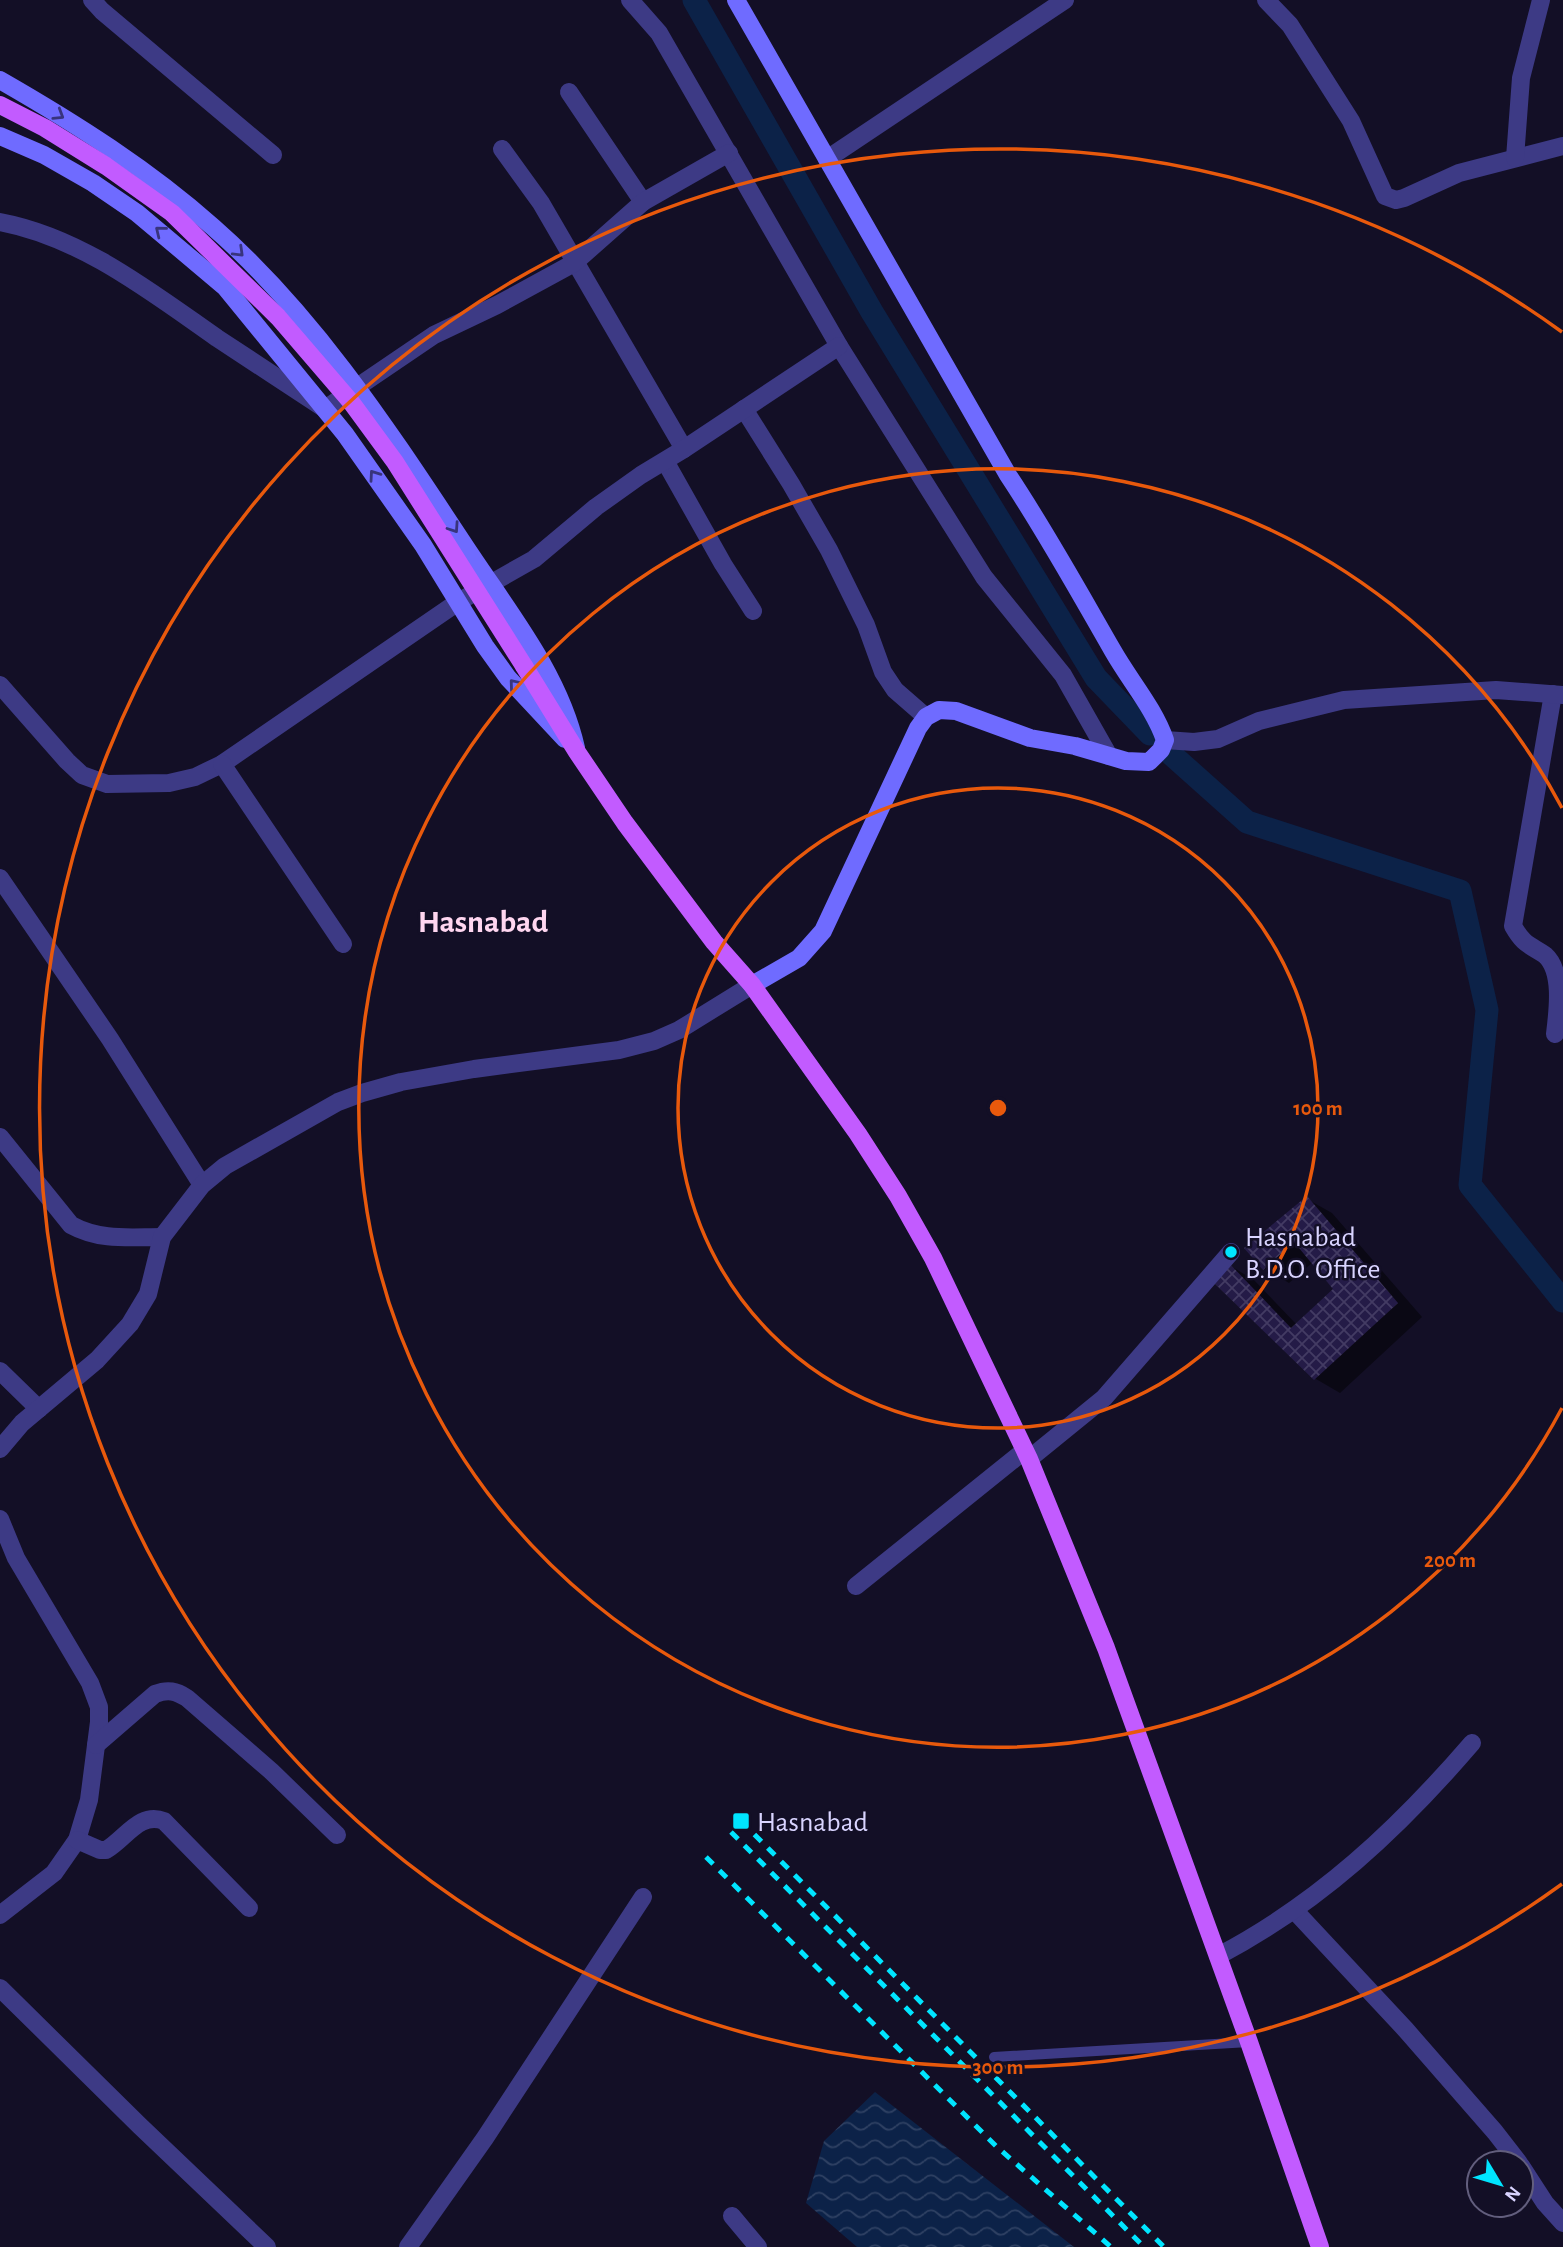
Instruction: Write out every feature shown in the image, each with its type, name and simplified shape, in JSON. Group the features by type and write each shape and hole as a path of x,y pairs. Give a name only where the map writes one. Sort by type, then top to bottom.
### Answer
{"main road":[{"path":"0,105 45,128 172,214 206,244 278,317 351,402 395,462 577,752 669,883 714,942 752,985 858,1134 898,1196 933,1258 1027,1455 1106,1648 1250,2042 1320,2247"}],"street":[{"path":"92,0 273,155"},
{"path":"630,0 659,33 839,346 984,577 1063,675 1109,756"},
{"path":"0,1448 22,1423 97,1360 136,1316 148,1294 162,1237 202,1185 225,1166 338,1102 362,1093 401,1082 474,1069 619,1050 679,1030 799,958 823,931 926,717 939,710 956,711 1030,738 1075,746 1126,761 1149,762 1161,750 1165,740 1160,727 1115,655 1041,525 1008,475 736,0"},
{"path":"827,159 1065,0"},
{"path":"1266,0 1290,25 1351,121 1385,196 1396,200 1404,198 1459,173 1563,146"},
{"path":"1515,158 1521,78 1541,0"},
{"path":"0,80 88,133 153,179 213,227 260,272 304,321 356,388 537,654 571,723 577,752"},
{"path":"569,92 643,202"},
{"path":"0,136 44,155 93,183 137,213 225,287 325,409 385,491 508,678 577,752"},
{"path":"502,149 541,203 684,449"},
{"path":"325,409 434,335 497,305 574,263 643,202 729,153"},
{"path":"0,222 41,234 92,257 144,287 325,409"},
{"path":"0,685 82,775 107,783 169,783 195,778 222,764 458,601 534,559 596,507 839,346"},
{"path":"744,409 829,551 866,625 883,671 895,690 926,717"},
{"path":"665,461 723,564 754,611"},
{"path":"1165,740 1194,742 1218,739 1259,721 1344,700 1496,690 1558,695 1513,926 1522,942 1549,958 1558,971 1560,984 1555,1034"},
{"path":"222,764 343,944"},
{"path":"0,878 110,1039 202,1185"},
{"path":"0,1137 71,1226 87,1234 162,1237"},
{"path":"856,1586 1104,1398 1231,1252"},
{"path":"0,1371 39,1409"},
{"path":"0,1520 16,1558 90,1683 99,1707 89,1800 77,1840 54,1873 0,1914"},
{"path":"96,1745 155,1694 163,1690 177,1692 271,1771 337,1835"},
{"path":"1218,1956 1295,1911 1401,1822 1472,1743"},
{"path":"77,1840 106,1850 143,1820 156,1818 164,1821 248,1908"},
{"path":"408,2247 485,2138 643,1897"},
{"path":"1295,1911 1406,2030 1509,2149"},
{"path":"0,1988 267,2247"},
{"path":"1535,2187 1563,2223"},
{"path":"732,2216 758,2247"}],"lane":[{"path":"995,2057 1250,2042"}],"water":[{"path":"875,2092 1074,2247 857,2247 806,2203 824,2141"}],"building":[{"path":"1307,1196 1398,1303 1314,1380 1210,1279 1229,1263 1291,1328 1333,1289 1294,1242 1263,1270 1244,1248"}],"waterway":[{"path":"694,0 872,312 1096,678 1150,734"},
{"path":"1172,755 1247,822 1460,891 1487,1010 1470,1185 1563,1301"}],"railway":[{"path":"741,1821 1164,2247"},
{"path":"731,1832 1144,2247"},
{"path":"706,1857 996,2146 1111,2247"}],"place":[{"name":"Hasnabad B.D.O. Office","path":"1231,1252"},
{"name":"Hasnabad","path":"741,1821"}],"district":[{"name":"Hasnabad","path":"483,921"}]}
